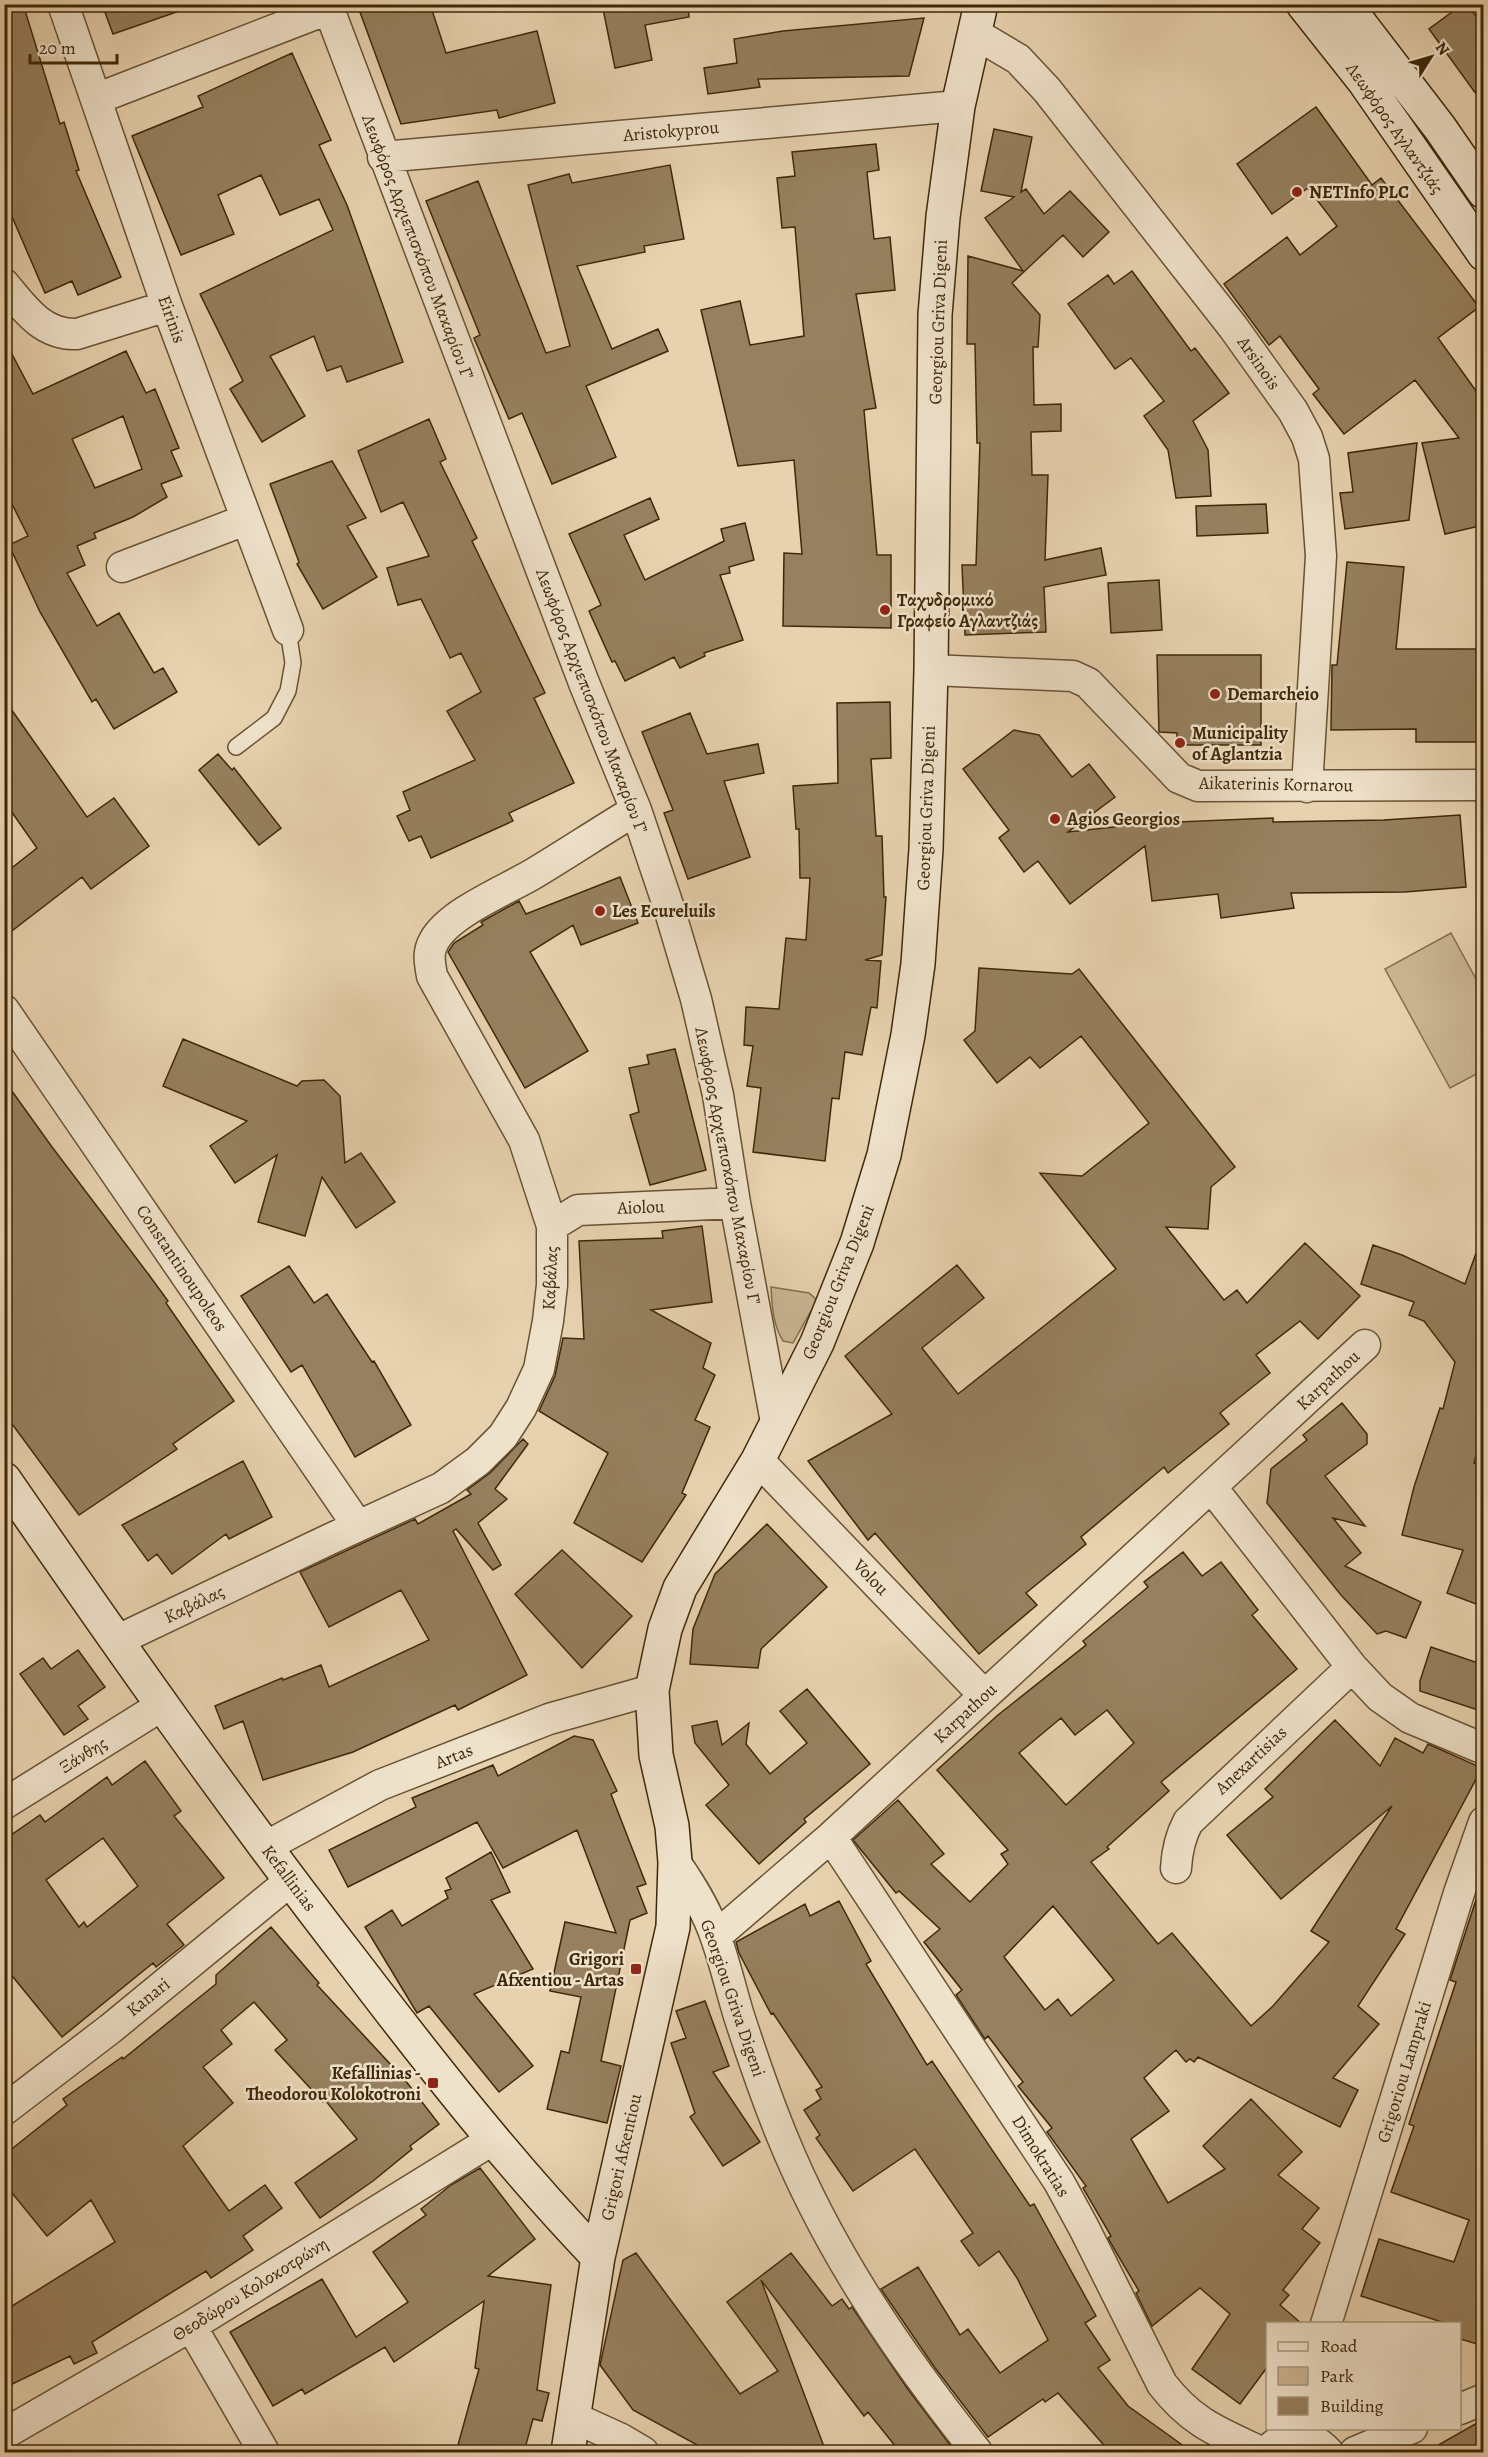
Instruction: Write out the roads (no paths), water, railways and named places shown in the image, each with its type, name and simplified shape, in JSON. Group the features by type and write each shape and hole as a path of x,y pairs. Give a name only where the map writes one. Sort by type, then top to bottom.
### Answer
{"street":[{"name":"Eirinis","path":"63,4 167,306 288,630"},
{"name":"Λεωφόρος Αγλαντζιάς","path":"1303,4 1371,89 1484,254"},
{"name":"Λεωφόρος Αγλαντζιάς","path":"1345,4 1440,128 1484,192"},
{"path":"96,99 327,7"},
{"name":"Λεωφόρος Αρχιεπισκόπου Μακαρίου Γ'","path":"327,7 580,672 636,810 668,905 696,999 718,1095 735,1203 776,1422"},
{"name":"Georgiou Griva Digeni","path":"977,2452 891,2337 856,2284 826,2230 782,2138 739,2016 716,1936 694,1890 675,1862 672,1826 656,1755 652,1690 665,1629 680,1588 758,1460 826,1320 857,1243 884,1155 908,1035 918,964 926,849 931,670 935,315 943,217 958,106 978,19"},
{"name":"Arsinois","path":"978,19 1047,90 1233,327 1293,411 1307,437 1314,459 1321,556 1307,787"},
{"name":"Aristokyprou","path":"383,157 958,106"},
{"path":"4,284 30,315 44,326 68,334 77,334 167,306"},
{"path":"122,567 246,520"},
{"name":"Aikaterinis Kornarou","path":"931,670 1072,676 1088,683 1179,777 1198,786 1484,785"},
{"name":"Καβάλας","path":"116,1641 441,1488 486,1453 503,1436 522,1408 539,1369 548,1321 552,1285 552,1226 524,1140 432,976 429,954 434,940 444,927 476,905 532,874 636,810"},
{"name":"Constantinoupoleos","path":"4,1011 358,1526"},
{"name":"Aiolou","path":"552,1226 578,1210 735,1203"},
{"name":"Karpathou","path":"716,1936 831,1837 1365,1345"},
{"name":"Volou","path":"758,1460 984,1695"},
{"name":"Kefallinias","path":"4,1479 161,1706 290,1881 492,2139 598,2258"},
{"path":"1212,1488 1352,1667 1380,1697 1410,1718 1484,1749"},
{"name":"Anexartisias","path":"1176,1868 1181,1834 1188,1822 1352,1667"},
{"name":"Artas","path":"266,1847 390,1781 549,1719 652,1690"},
{"name":"Ξάνθης","path":"4,1804 161,1706"},
{"name":"Grigoriou Lampraki","path":"1327,2322 1459,1893 1484,1822"},
{"name":"Dimokratias","path":"831,1837 1059,2182 1162,2384 1175,2401 1203,2426 1261,2452"},
{"name":"Grigori Afxentiou","path":"568,2452 598,2258 673,1926 675,1862"},
{"name":"Kanari","path":"4,2110 110,2029 290,1881"},
{"name":"Θεοδώρου Κολοκοτρώνη","path":"4,2434 191,2326 492,2139"},
{"path":"191,2326 264,2452"},
{"path":"1461,2409 1484,2398"},
{"path":"575,2418 643,2452"},
{"path":"1355,2452 1407,2430"},
{"path":"1268,2452 1279,2442 1300,2433 1315,2440 1328,2452"}],"lane":[{"path":"236,747 274,718 288,692 293,663 288,630"}],"place":[{"name":"NETInfo PLC","path":"1297,192"},
{"name":"Ταχυδρομικό Γραφείο Αγλαντζιάς","path":"885,610"},
{"name":"Demarcheio","path":"1215,694"},
{"name":"Municipality of Aglantzia","path":"1180,743"},
{"name":"Agios Georgios","path":"1055,819"},
{"name":"Les Ecureluils","path":"600,911"},
{"name":"Grigori Afxentiou - Artas","path":"636,1969"},
{"name":"Kefallinias - Theodorou Kolokotroni","path":"433,2083"}]}
